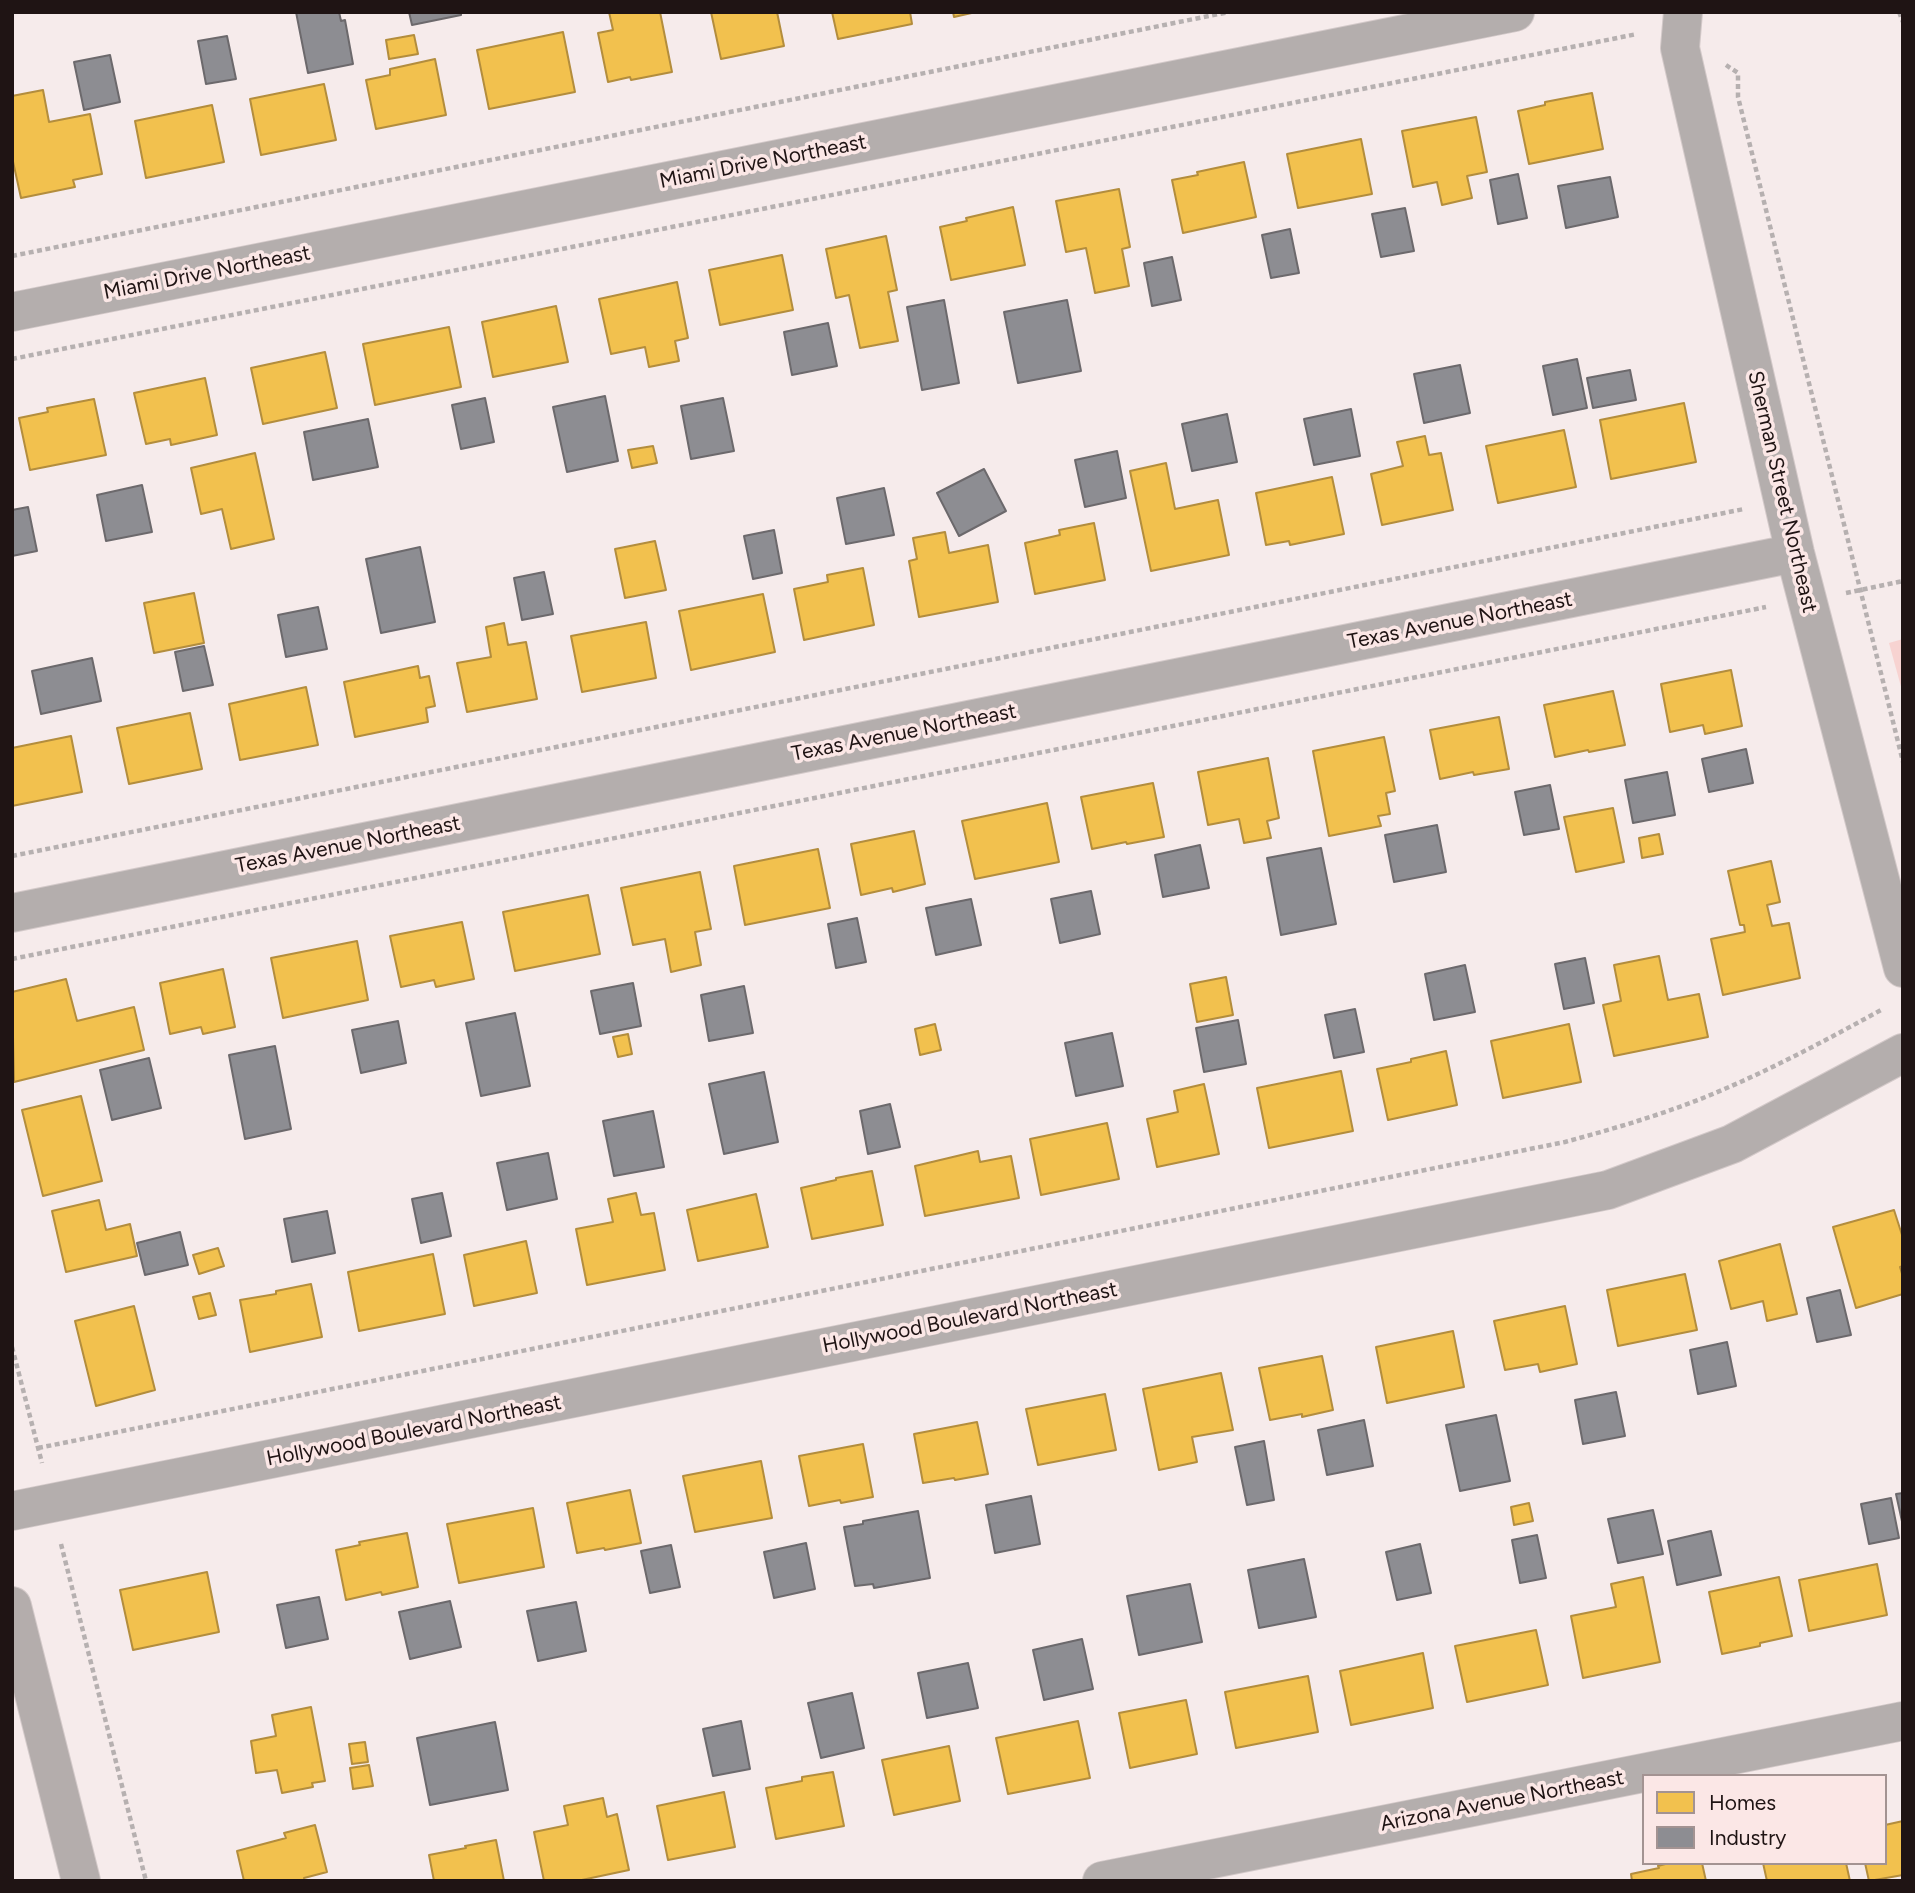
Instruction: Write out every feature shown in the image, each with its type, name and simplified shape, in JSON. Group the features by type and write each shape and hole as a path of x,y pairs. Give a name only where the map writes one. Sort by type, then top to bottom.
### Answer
{"main road":[{"path":"12,1606 81,1881"}],"street":[{"name":"Miami Drive Northeast","path":"12,312 1515,12"},
{"name":"Sherman Street Northeast","path":"1683,12 1680,48 1795,553 1903,968"},
{"name":"Texas Avenue Northeast","path":"12,913 1795,553"},
{"name":"Hollywood Boulevard Northeast","path":"12,1511 1608,1190 1732,1144 1903,1053"},
{"name":"Arizona Avenue Northeast","path":"1102,1881 1903,1721"}],"path":[{"path":"12,256 1229,12"},
{"path":"1899,12 1903,22"},
{"path":"12,359 1637,34"},
{"path":"1716,59 1738,73 1738,97 1903,762"},
{"path":"12,856 1756,506"},
{"path":"1842,594 1903,582"},
{"path":"12,959 1767,607"},
{"path":"38,1448 1564,1142 1618,1127 1710,1095 1798,1055 1881,1010"},
{"path":"12,1347 41,1463"},
{"path":"60,1536 146,1881"}],"shaded area":[{"path":"1903,639 1903,694 1889,643"}],"building: Homes":[{"path":"609,12 660,12 672,72 608,82 598,33 613,30"},
{"path":"711,12 777,12 784,46 721,59"},
{"path":"832,12 910,12 912,24 838,39"},
{"path":"953,12 976,12 954,17"},
{"path":"563,32 575,92 489,109 477,50"},
{"path":"414,35 418,54 389,59 386,40"},
{"path":"435,59 446,115 376,129 366,80 390,75 390,69"},
{"path":"324,84 336,140 261,155 250,99"},
{"path":"43,90 49,122 90,114 102,174 73,180 75,187 21,198 12,157 12,96"},
{"path":"1592,93 1603,149 1529,164 1518,111 1545,105 1545,102"},
{"path":"212,105 224,162 146,178 135,121"},
{"path":"1476,117 1487,172 1467,176 1472,198 1442,205 1437,182 1413,187 1402,131"},
{"path":"1361,139 1372,194 1298,208 1287,154"},
{"path":"1244,162 1256,217 1183,233 1172,180"},
{"path":"1119,189 1130,247 1122,249 1129,286 1095,293 1086,248 1066,252 1056,201"},
{"path":"1013,207 1025,265 951,280 940,227"},
{"path":"886,236 897,290 888,292 898,341 860,348 849,295 836,298 826,249"},
{"path":"782,255 793,310 720,325 709,270"},
{"path":"677,282 688,338 675,341 679,361 649,367 645,347 611,354 599,299"},
{"path":"556,306 568,362 493,377 482,322"},
{"path":"449,327 461,387 375,405 363,344"},
{"path":"325,352 337,408 263,424 251,368"},
{"path":"205,378 217,435 171,445 170,439 146,444 134,393"},
{"path":"94,399 106,455 30,470 19,418 48,412 47,408"},
{"path":"1684,403 1696,462 1611,479 1600,420"},
{"path":"1564,430 1576,487 1498,503 1486,446"},
{"path":"1425,436 1429,455 1441,453 1453,510 1382,525 1371,474 1403,466 1397,442"},
{"path":"653,446 657,463 632,468 628,450"},
{"path":"255,453 274,539 231,549 222,509 201,514 191,468"},
{"path":"1166,463 1175,509 1218,500 1229,555 1151,571 1130,471"},
{"path":"1332,477 1344,534 1290,545 1289,541 1266,545 1256,493"},
{"path":"1094,523 1105,580 1035,594 1025,543 1060,535 1059,530"},
{"path":"945,532 949,553 988,545 998,602 919,617 909,561 917,559 913,538"},
{"path":"655,541 666,590 625,598 615,549"},
{"path":"863,568 874,625 804,640 794,589 828,582 827,575"},
{"path":"194,593 204,643 154,653 144,603"},
{"path":"763,594 775,652 691,670 679,611"},
{"path":"646,622 656,678 582,692 571,636"},
{"path":"504,623 508,645 526,642 537,699 467,712 457,663 491,657 486,627"},
{"path":"418,666 420,678 429,676 435,706 426,708 428,722 355,737 344,682"},
{"path":"1731,670 1742,726 1705,734 1703,725 1670,732 1661,684"},
{"path":"306,687 318,745 240,760 229,704"},
{"path":"1613,691 1625,745 1555,757 1544,705"},
{"path":"190,713 202,769 129,784 117,728"},
{"path":"1499,717 1509,769 1474,775 1473,772 1440,779 1430,730"},
{"path":"71,736 82,792 12,806 12,748"},
{"path":"1384,737 1395,791 1386,793 1390,814 1378,816 1381,826 1329,836 1313,751"},
{"path":"1268,758 1279,818 1267,821 1271,838 1244,843 1239,819 1208,825 1198,772"},
{"path":"1153,783 1164,837 1092,849 1081,797"},
{"path":"1047,803 1059,862 975,879 962,821"},
{"path":"1613,808 1624,862 1576,872 1564,817"},
{"path":"914,831 925,884 893,892 892,888 861,895 851,844"},
{"path":"1659,834 1663,854 1642,858 1639,838"},
{"path":"818,849 830,908 745,925 734,866"},
{"path":"1771,861 1780,902 1767,905 1772,926 1789,923 1800,978 1723,995 1711,939 1745,932 1744,925 1740,925 1728,871"},
{"path":"700,872 711,929 695,932 701,965 671,972 665,939 633,945 621,888"},
{"path":"588,895 600,954 515,971 503,912"},
{"path":"462,922 474,979 436,987 434,980 401,987 390,936"},
{"path":"357,941 368,1000 283,1018 271,958"},
{"path":"1659,956 1668,1000 1699,994 1708,1037 1614,1056 1603,1005 1621,1001 1614,965"},
{"path":"223,969 235,1027 203,1034 201,1027 170,1034 160,983"},
{"path":"1226,977 1233,1015 1197,1022 1190,984"},
{"path":"66,979 77,1021 134,1007 144,1050 14,1082 12,992"},
{"path":"935,1024 941,1050 920,1055 915,1029"},
{"path":"1569,1024 1581,1082 1503,1098 1491,1041"},
{"path":"628,1034 632,1054 618,1057 613,1037"},
{"path":"1446,1051 1457,1105 1388,1120 1377,1069"},
{"path":"1341,1071 1353,1131 1269,1148 1257,1088"},
{"path":"1204,1084 1219,1154 1157,1167 1147,1119 1178,1112 1174,1091"},
{"path":"81,1096 102,1181 43,1196 22,1110"},
{"path":"1107,1123 1119,1179 1041,1195 1030,1139"},
{"path":"978,1151 980,1162 1011,1156 1019,1198 925,1216 915,1166"},
{"path":"872,1171 883,1225 812,1239 801,1188"},
{"path":"636,1193 641,1215 654,1213 665,1270 587,1285 576,1229 613,1222 608,1199"},
{"path":"756,1194 768,1247 698,1261 687,1210"},
{"path":"99,1200 106,1230 130,1224 137,1256 66,1272 52,1211"},
{"path":"1894,1210 1903,1238 1903,1266 1900,1267 1903,1294 1856,1308 1833,1227"},
{"path":"526,1241 537,1293 474,1306 464,1255"},
{"path":"1780,1244 1797,1314 1767,1321 1763,1301 1731,1309 1719,1261"},
{"path":"218,1248 224,1266 199,1274 193,1255"},
{"path":"433,1254 445,1314 359,1331 348,1272"},
{"path":"1685,1274 1697,1330 1618,1346 1607,1290"},
{"path":"311,1284 322,1337 250,1352 240,1300"},
{"path":"210,1293 216,1315 199,1319 193,1297"},
{"path":"134,1306 155,1390 96,1406 75,1321"},
{"path":"1565,1306 1577,1364 1540,1372 1538,1364 1505,1370 1494,1321"},
{"path":"1453,1331 1464,1387 1387,1403 1376,1347"},
{"path":"1322,1356 1333,1410 1270,1420 1259,1368"},
{"path":"1221,1373 1233,1430 1192,1437 1197,1462 1159,1470 1143,1389"},
{"path":"1105,1394 1116,1450 1038,1465 1026,1409"},
{"path":"977,1422 988,1474 923,1483 914,1434"},
{"path":"863,1444 873,1497 809,1506 799,1456"},
{"path":"761,1461 772,1518 695,1532 683,1476"},
{"path":"630,1490 641,1543 577,1553 567,1503"},
{"path":"1529,1503 1533,1521 1514,1525 1511,1507"},
{"path":"533,1508 544,1567 459,1583 447,1524"},
{"path":"407,1533 418,1587 346,1600 336,1550 360,1545 359,1542"},
{"path":"1877,1564 1887,1615 1809,1631 1799,1580"},
{"path":"207,1572 219,1632 133,1650 120,1590"},
{"path":"1643,1577 1660,1662 1583,1678 1571,1616 1616,1607 1611,1584"},
{"path":"1779,1577 1792,1636 1722,1654 1709,1592"},
{"path":"1536,1630 1548,1685 1467,1702 1455,1646"},
{"path":"1423,1653 1433,1708 1351,1725 1340,1671"},
{"path":"1308,1676 1318,1732 1236,1748 1225,1692"},
{"path":"1186,1700 1197,1754 1130,1768 1119,1713"},
{"path":"311,1707 325,1781 312,1783 313,1787 282,1793 277,1770 256,1773 251,1741 276,1736 272,1715"},
{"path":"1078,1721 1090,1778 1008,1794 996,1738"},
{"path":"365,1742 368,1762 352,1764 349,1744"},
{"path":"949,1746 960,1801 894,1815 882,1760"},
{"path":"369,1765 373,1786 353,1789 350,1768"},
{"path":"833,1772 844,1826 776,1839 766,1788 802,1781 802,1777"},
{"path":"724,1792 735,1847 668,1860 657,1806"},
{"path":"603,1798 607,1817 617,1814 629,1870 577,1881 544,1881 534,1832 568,1825 564,1806"},
{"path":"1903,1821 1903,1875 1869,1881 1865,1865 1887,1865 1887,1825"},
{"path":"315,1825 327,1872 304,1878 305,1881 244,1881 237,1851 286,1838 284,1833"},
{"path":"496,1840 504,1881 434,1881 429,1855"},
{"path":"1702,1865 1706,1881 1632,1881 1631,1874 1659,1868 1658,1866"},
{"path":"1763,1865 1846,1865 1850,1881 1767,1881"}],"building: Industry":[{"path":"296,12 339,12 341,21 345,20 353,64 308,73"},
{"path":"409,12 461,12 461,15 412,25"},
{"path":"227,36 236,79 206,84 198,41"},
{"path":"110,55 120,102 84,110 74,62"},
{"path":"1518,174 1527,218 1498,224 1490,180"},
{"path":"1610,177 1618,217 1566,228 1558,186"},
{"path":"1405,208 1414,251 1381,257 1372,214"},
{"path":"1290,229 1299,273 1271,278 1262,235"},
{"path":"1172,257 1181,300 1152,306 1144,263"},
{"path":"944,300 959,383 922,390 907,307"},
{"path":"1067,300 1081,371 1018,383 1004,312"},
{"path":"828,323 837,366 792,375 784,332"},
{"path":"1577,359 1587,408 1553,415 1543,366"},
{"path":"1460,365 1470,413 1424,423 1414,374"},
{"path":"1630,370 1636,400 1593,408 1587,378"},
{"path":"605,396 618,461 567,472 553,407"},
{"path":"485,398 494,442 461,449 452,405"},
{"path":"723,398 734,451 691,459 681,406"},
{"path":"1351,409 1360,456 1314,465 1304,419"},
{"path":"1227,414 1237,462 1192,471 1182,424"},
{"path":"368,419 378,467 313,480 304,432"},
{"path":"1117,451 1126,498 1085,507 1075,460"},
{"path":"984,469 1006,511 959,536 937,493"},
{"path":"142,485 152,532 106,541 97,495"},
{"path":"884,488 894,535 846,544 837,498"},
{"path":"28,507 37,551 12,556 12,510"},
{"path":"774,530 782,573 753,579 744,536"},
{"path":"420,547 435,622 381,633 366,559"},
{"path":"544,572 553,614 522,620 514,578"},
{"path":"318,607 327,649 286,657 278,615"},
{"path":"204,646 213,685 183,691 175,652"},
{"path":"92,658 101,701 41,714 32,671"},
{"path":"1746,749 1753,783 1709,792 1702,759"},
{"path":"1667,772 1675,815 1633,823 1625,780"},
{"path":"1550,785 1559,829 1524,835 1515,792"},
{"path":"1437,825 1446,872 1394,882 1385,835"},
{"path":"1200,845 1209,888 1163,897 1155,855"},
{"path":"1321,848 1336,924 1281,935 1267,858"},
{"path":"1091,891 1100,934 1060,943 1051,899"},
{"path":"971,899 981,945 936,955 926,908"},
{"path":"857,918 866,962 836,968 828,924"},
{"path":"1585,958 1594,1003 1564,1009 1555,964"},
{"path":"1465,965 1475,1012 1434,1020 1425,974"},
{"path":"633,983 641,1026 600,1034 591,991"},
{"path":"744,986 753,1033 709,1041 701,995"},
{"path":"1355,1009 1364,1052 1334,1058 1325,1015"},
{"path":"515,1013 530,1086 481,1096 466,1023"},
{"path":"1238,1020 1246,1064 1204,1072 1196,1028"},
{"path":"398,1021 406,1063 361,1073 352,1030"},
{"path":"1112,1033 1123,1086 1076,1096 1065,1043"},
{"path":"275,1046 291,1129 245,1139 229,1055"},
{"path":"149,1058 161,1108 112,1120 100,1070"},
{"path":"764,1072 778,1142 724,1154 709,1084"},
{"path":"890,1104 900,1147 868,1154 860,1111"},
{"path":"653,1111 664,1167 614,1176 603,1121"},
{"path":"548,1153 557,1199 507,1210 497,1163"},
{"path":"442,1193 451,1236 421,1243 412,1199"},
{"path":"327,1211 335,1253 292,1262 284,1219"},
{"path":"180,1232 188,1265 145,1275 137,1243"},
{"path":"1840,1290 1851,1335 1817,1342 1807,1298"},
{"path":"1727,1342 1736,1386 1698,1394 1690,1350"},
{"path":"1616,1392 1625,1436 1583,1444 1575,1400"},
{"path":"1496,1415 1510,1481 1460,1491 1446,1425"},
{"path":"1364,1420 1373,1466 1327,1475 1318,1430"},
{"path":"1264,1441 1274,1500 1247,1505 1235,1447"},
{"path":"1903,1493 1903,1526 1896,1494"},
{"path":"1031,1496 1040,1544 995,1553 986,1505"},
{"path":"1891,1498 1899,1538 1869,1544 1861,1504"},
{"path":"1653,1510 1663,1554 1618,1563 1608,1519"},
{"path":"918,1511 930,1578 874,1588 873,1584 855,1586 844,1527"},
{"path":"1711,1531 1721,1575 1677,1585 1668,1541"},
{"path":"1537,1535 1546,1578 1520,1583 1512,1540"},
{"path":"806,1543 815,1589 774,1598 764,1552"},
{"path":"1420,1544 1431,1593 1397,1600 1386,1552"},
{"path":"671,1545 680,1587 650,1593 641,1551"},
{"path":"1304,1559 1316,1617 1259,1628 1248,1570"},
{"path":"1190,1584 1202,1642 1139,1655 1127,1596"},
{"path":"319,1597 328,1639 286,1648 277,1605"},
{"path":"450,1601 461,1647 410,1659 399,1612"},
{"path":"576,1602 586,1651 538,1661 527,1611"},
{"path":"1082,1639 1093,1689 1044,1700 1033,1650"},
{"path":"968,1663 978,1708 927,1718 918,1673"},
{"path":"852,1693 864,1748 821,1758 808,1703"},
{"path":"741,1721 750,1769 713,1776 703,1729"},
{"path":"495,1722 508,1790 430,1805 417,1738"}]}
